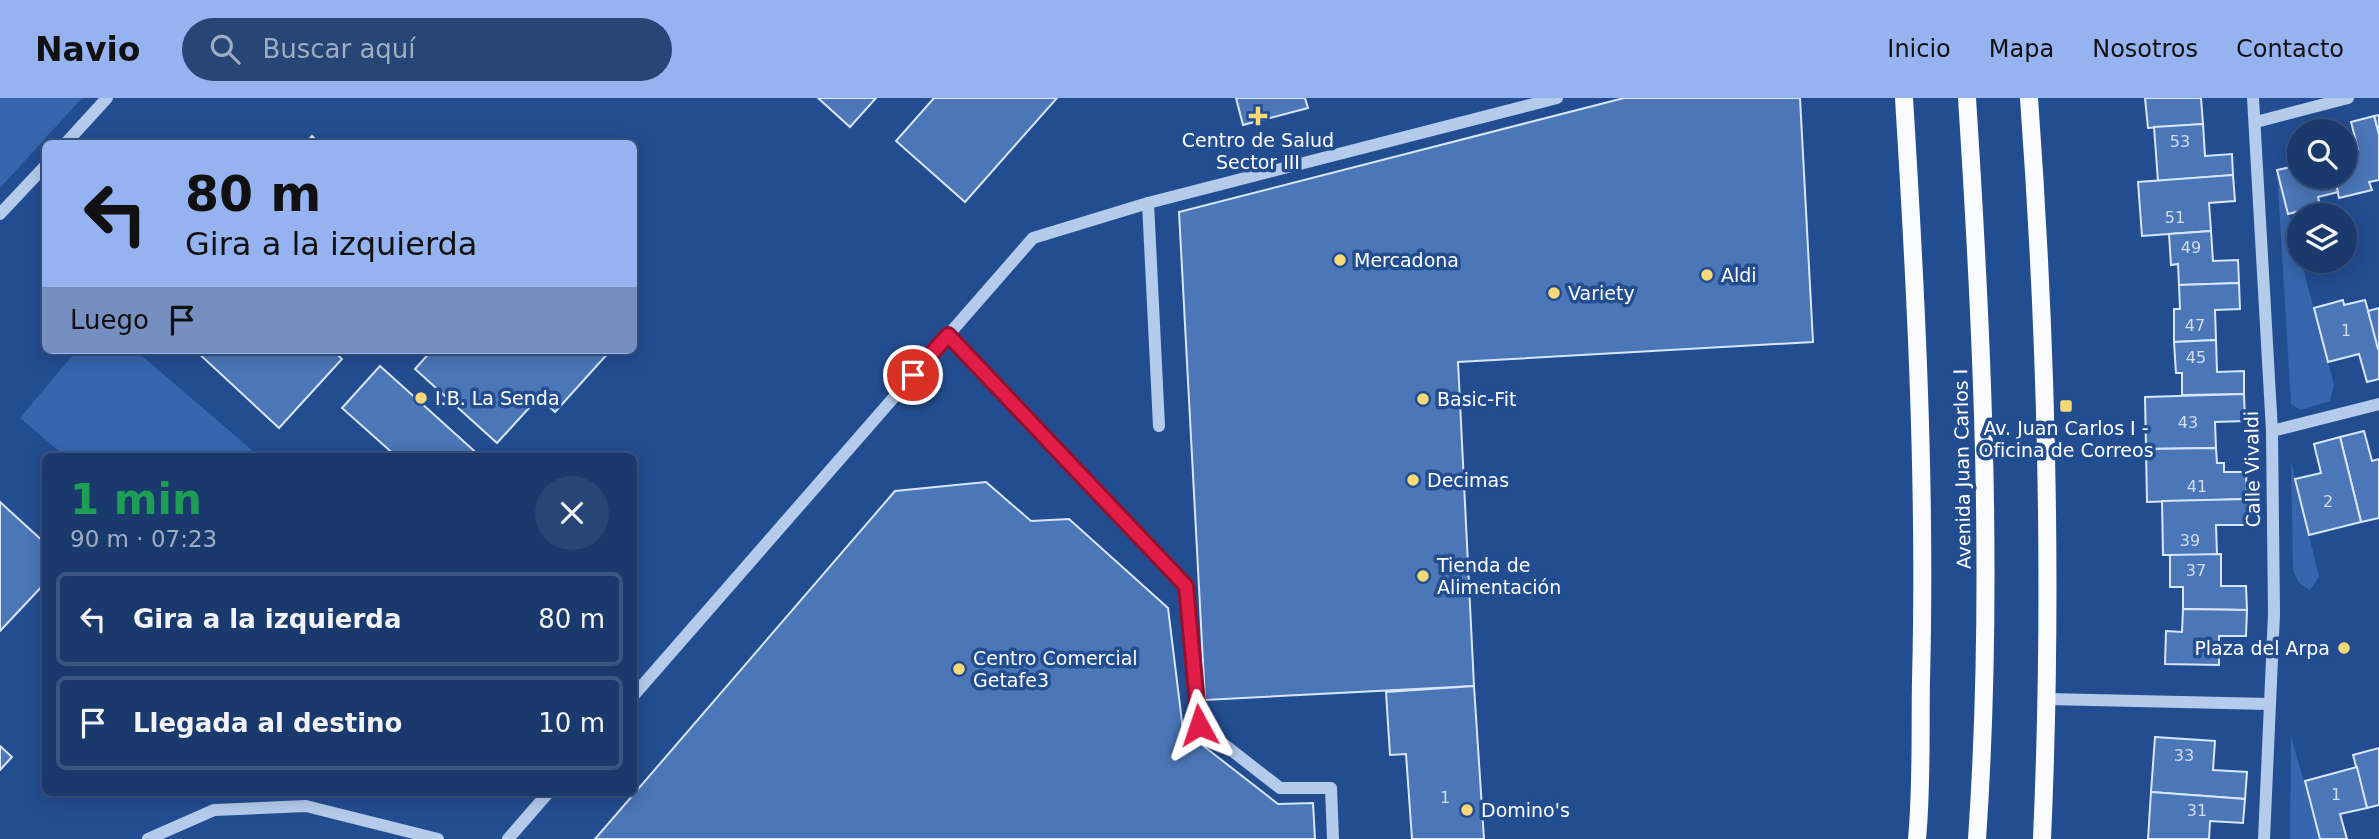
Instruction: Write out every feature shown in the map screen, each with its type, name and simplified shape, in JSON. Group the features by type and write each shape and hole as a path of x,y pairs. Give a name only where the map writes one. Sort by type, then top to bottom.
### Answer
{"main road":[{"name":"Avenida Juan Carlos I","path":"1903,98 1916,299 1922,463 1923,617 1917,839"},
{"name":"Avenida Juan Carlos I","path":"1966,98 1977,277 1985,515 1986,671 1977,839"},
{"path":"2029,98 2040,252 2048,699 2042,839"}],"street":[{"path":"69,140 107,98"},
{"path":"637,692 1033,238 1149,203 1558,98"},
{"name":"Calle Vivaldi","path":"2253,98 2272,431 2274,614 2264,839"},
{"path":"2256,122 2348,98"},
{"path":"0,214 42,169"},
{"path":"1149,203 1160,426"},
{"path":"948,335 1186,586 1199,725 1280,788 1331,788 1333,839"},
{"path":"2272,431 2379,404"},
{"path":"2048,699 2269,704"},
{"path":"508,839 545,796"},
{"path":"148,839 214,810 306,806 438,839"}],"shaded area":[{"path":"0,98 82,98 42,140 0,188"},
{"path":"2277,170 2287,208 2287,273 2304,273 2334,385 2330,401 2301,410 2291,404"},
{"path":"74,354 140,354 255,453 61,453 20,418"},
{"path":"2291,461 2319,577 2310,590 2299,583 2293,570"},
{"path":"2291,736 2320,839 2290,839"}],"building":[{"path":"818,98 876,98 850,127"},
{"path":"934,98 1057,98 965,202 896,141"},
{"name":"Centro de Salud Sector III","path":"1236,98 1305,98 1308,108 1243,125"},
{"path":"1624,98 1800,98 1813,342 1458,362 1474,686 1205,700 1179,212"},
{"path":"2145,98 2201,98 2203,124 2148,128"},
{"path":"2379,115 2379,135 2374,116"},
{"path":"2374,116 2379,135 2379,180 2369,182 2372,190 2339,198 2337,189 2357,189 2357,120"},
{"path":"2203,124 2205,156 2232,154 2233,175 2158,181 2154,127"},
{"path":"2287,168 2287,189 2337,189 2338,192 2318,197 2319,203 2287,203 2287,210 2277,170"},
{"path":"2233,175 2235,201 2209,203 2211,231 2142,236 2138,182"},
{"path":"2211,231 2213,261 2238,260 2239,283 2179,285 2178,264 2171,265 2169,234"},
{"path":"2239,283 2240,309 2215,310 2216,340 2174,342 2174,309 2180,309 2179,285"},
{"path":"2343,300 2344,305 2365,300 2379,349 2379,379 2367,382 2359,354 2328,362 2314,308"},
{"path":"2379,308 2379,349 2378,349 2368,311"},
{"path":"2216,340 2217,372 2244,371 2244,394 2182,395 2182,373 2176,373 2174,342"},
{"path":"199,354 336,354 342,359 279,428"},
{"path":"428,354 607,354 555,412 539,397 497,443 415,369"},
{"path":"380,366 477,453 393,453 342,408"},
{"path":"2244,394 2245,421 2215,422 2216,448 2146,449 2145,397"},
{"path":"2364,431 2372,461 2379,459 2379,518 2361,522 2340,437"},
{"path":"2340,437 2361,522 2309,535 2295,479 2321,473 2314,444"},
{"path":"2216,448 2217,463 2224,463 2224,472 2246,472 2247,499 2147,502 2146,449"},
{"name":"Centro Comercial Getafe3","path":"986,482 1031,521 1069,519 1168,608 1183,730 1278,804 1313,803 1315,839 595,839 632,796 637,796 637,790 895,491"},
{"path":"2247,499 2248,525 2216,525 2217,555 2163,555 2162,501"},
{"path":"0,502 42,540 42,586 0,631"},
{"path":"2221,554 2221,586 2246,586 2247,610 2183,609 2183,587 2170,587 2170,555"},
{"path":"2183,609 2247,610 2246,636 2219,636 2219,665 2165,664 2166,631 2182,632"},
{"path":"1474,686 1484,839 1412,839 1406,754 1390,755 1386,692"},
{"path":"2155,737 2215,741 2213,770 2247,772 2245,799 2151,792"},
{"path":"0,746 12,757 0,770"},
{"path":"2379,748 2379,805 2367,808 2353,755"},
{"path":"2357,767 2367,808 2340,814 2347,839 2320,839 2305,781"},
{"path":"2151,792 2245,799 2243,823 2210,821 2209,839 2148,839"}],"place":[{"name":"Centro de Salud Sector III","path":"1258,116"},
{"name":"Mercadona","path":"1340,260"},
{"name":"Aldi","path":"1707,275"},
{"name":"Variety","path":"1554,293"},
{"name":"I.B. La Senda","path":"421,398"},
{"name":"Basic-Fit","path":"1423,399"},
{"name":"Av. Juan Carlos I - Oficina de Correos","path":"2066,406"},
{"name":"Decimas","path":"1413,480"},
{"name":"Tienda de Alimentación","path":"1423,576"},
{"name":"Plaza del Arpa","path":"2344,648"},
{"name":"Centro Comercial Getafe3","path":"959,669"},
{"name":"Domino's","path":"1467,810"}],"route":[{"path":"913,375 948,335 1186,586 1199,725"}]}
